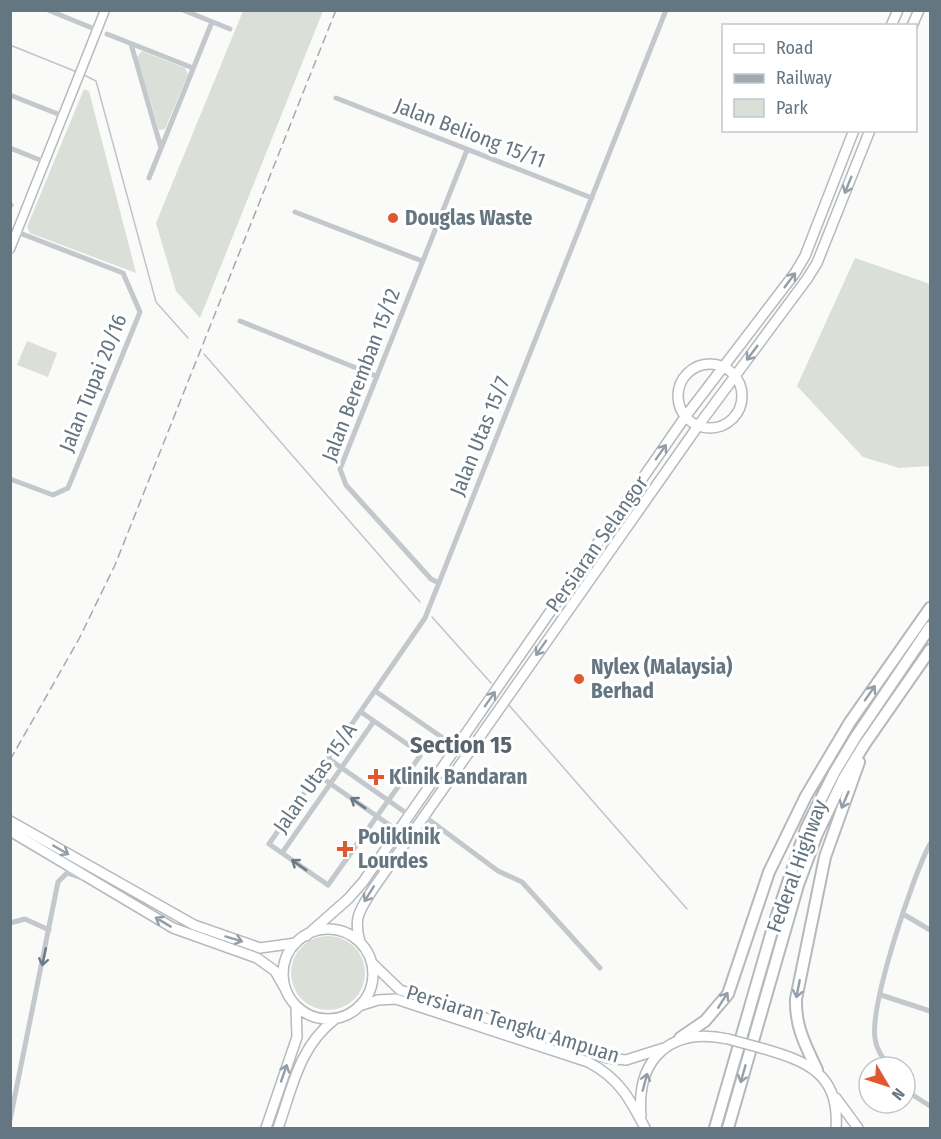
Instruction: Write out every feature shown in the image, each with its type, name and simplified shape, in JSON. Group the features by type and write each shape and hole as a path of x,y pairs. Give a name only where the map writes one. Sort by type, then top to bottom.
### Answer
{"highway":[{"path":"680,1038 705,1021 728,994 769,872 806,796 850,722 930,608"},
{"name":"Federal Highway","path":"715,1128 786,882 806,830 834,773 930,627"},
{"name":"Federal Highway","path":"728,1128 798,885 830,807 864,745 930,650"},
{"path":"834,773 837,753 850,722"},
{"path":"817,1070 799,1034 795,1018 796,999 825,857 864,745"}],"main road":[{"path":"892,24 898,10"},
{"path":"913,24 919,10"},
{"name":"Persiaran Selangor","path":"306,936 348,899 363,882 685,417 801,265 853,132"},
{"name":"Persiaran Selangor","path":"360,942 356,926 358,913 698,426 817,263 869,132"},
{"path":"702,364 723,366 736,375 743,394 737,414 720,427 698,426 685,417 678,397 684,376 702,364"},
{"path":"10,821 194,926 260,948 296,943"},
{"path":"10,831 173,928 257,958 275,971 296,1006 321,1019 336,1018"},
{"path":"279,1128 306,1047 319,1031 336,1018 359,1006 371,986 372,963 360,942 340,931 316,931 296,943 290,951 284,971 287,992"},
{"name":"Persiaran Tengku Ampuan","path":"372,963 400,990 608,1058 626,1060 664,1048"},
{"name":"Persiaran Tengku Ampuan","path":"359,1006 378,1000 396,999 588,1062 606,1071 617,1081 644,1125"},
{"path":"266,1128 297,1037 296,1006"},
{"path":"644,1125 640,1103 649,1068 664,1048 680,1038 698,1034 761,1048 794,1058 817,1070 858,1128"},
{"path":"832,1091 837,1114 836,1128"}],"street":[{"path":"48,10 97,30"},
{"path":"10,249 105,10"},
{"path":"183,10 230,29"},
{"name":"Jalan Utas 15/7","path":"282,853 269,844 425,618 666,10"},
{"path":"149,178 212,22"},
{"path":"107,34 194,68"},
{"path":"131,44 161,148"},
{"path":"10,95 63,116"},
{"name":"Jalan Beliong 15/11","path":"336,98 592,198"},
{"path":"10,148 45,162"},
{"name":"Jalan Beremban 15/12","path":"439,583 431,579 346,485 340,475 340,469 467,150"},
{"path":"295,212 422,261"},
{"name":"Jalan Tupai 20/16","path":"10,479 53,495 68,488 140,312 123,273 17,232"},
{"path":"240,321 376,376"},
{"path":"375,691 456,747"},
{"path":"282,853 328,885 420,753 361,712"},
{"name":"Jalan Utas 15/A","path":"282,853 374,721"},
{"path":"328,759 409,815"},
{"path":"318,775 398,831"},
{"path":"424,816 498,871 522,882 600,968"},
{"path":"881,1055 874,1036 881,995 903,914 930,844"},
{"path":"10,1120 61,877 67,873 98,883"},
{"path":"903,914 930,930"},
{"path":"10,923 25,919 49,930"},
{"path":"881,995 930,1011"},
{"path":"917,1098 930,1107"}],"green space":[{"path":"243,11 323,11 200,318 176,291 156,223"},
{"path":"142,51 185,68 188,74 165,129 159,130 137,57"},
{"path":"84,89 89,91 136,273 30,233 27,227"},
{"path":"855,258 930,284 930,466 899,468 863,457 797,386"},
{"path":"27,341 57,353 48,377 17,365"},
{"path":"321,936 335,936 349,942 359,952 365,966 365,980 359,994 349,1004 335,1010 321,1010 307,1004 297,994 291,980 291,966 297,952 307,942"}],"waterway":[{"path":"10,45 77,72"},
{"path":"84,75 96,81 156,302 188,338"},
{"path":"204,354 420,602"},
{"path":"432,617 491,683"},
{"path":"508,704 687,909"}],"railway":[{"path":"10,760 79,639 115,565 336,10"}],"place":[{"name":"Douglas Waste","path":"393,218"},
{"name":"Nylex (Malaysia) Berhad","path":"579,679"},
{"name":"Klinik Bandaran","path":"376,777"},
{"name":"Poliklinik Lourdes","path":"345,849"}],"district":[{"name":"Section 15","path":"461,745"}]}
